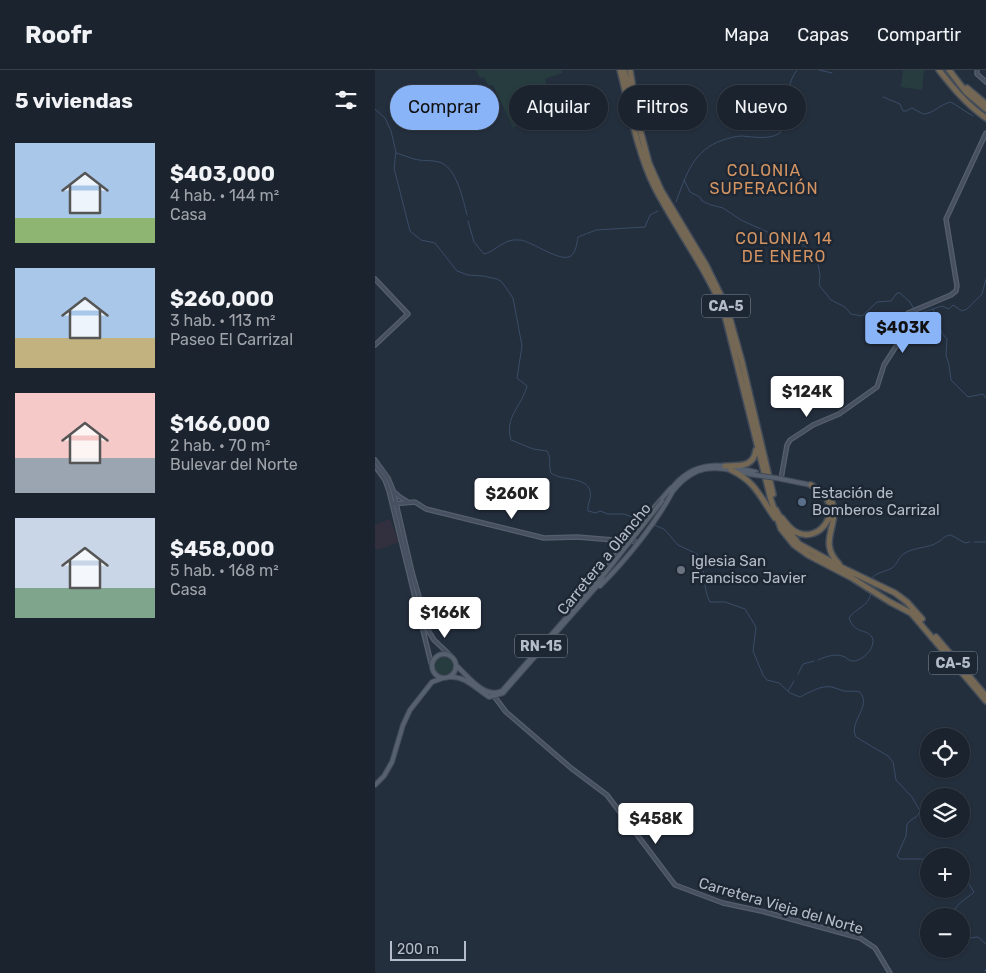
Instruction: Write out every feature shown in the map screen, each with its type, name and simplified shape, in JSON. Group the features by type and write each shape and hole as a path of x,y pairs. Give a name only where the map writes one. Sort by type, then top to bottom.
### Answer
{"highway":[{"name":"CA-5","path":"620,70 640,146 651,178 712,286 724,312 777,522 788,539 802,551 852,578 890,602 906,609 916,618 986,701"},
{"name":"CA-5","path":"624,70 628,85"},
{"path":"630,70 632,85"},
{"path":"941,70 963,95 986,114"},
{"path":"941,70 969,106 986,118"},
{"path":"951,70 965,87 986,104"},
{"path":"951,70 966,92 986,109"},
{"name":"CA-5","path":"639,130 649,163 661,190 717,285 727,308 742,362 776,510 783,526 799,544 895,593 912,608 986,696"},
{"path":"725,466 749,464 755,457 757,448"},
{"path":"731,470 742,475 753,485 777,522"},
{"path":"776,510 790,528 799,533 809,535 821,530 829,518 830,504 824,494 811,486"},
{"path":"811,486 825,492 833,502 834,520 829,537 829,545 832,556 843,568"},
{"path":"878,595 885,593 883,587"},
{"path":"890,602 887,598 888,594 895,593"}],"main road":[{"name":"Carretera a Olancho","path":"457,666 489,693 496,694 502,691 603,577 663,502 681,476 691,470 707,466 725,466 811,486"},
{"name":"Carretera a Olancho","path":"673,489 684,478 697,470 718,468 755,473"},
{"path":"617,540 627,540 643,520 673,489"},
{"path":"586,595 593,592 605,580 638,542 673,489"},
{"path":"586,595 621,548 621,542 617,540"},
{"name":"Carretera a Olancho","path":"496,696 503,693 512,684 586,595"},
{"path":"432,682 436,657 443,654 450,655"},
{"name":"RN-15","path":"450,655 455,659 457,666"},
{"path":"450,677 455,672 457,666"},
{"path":"433,669 437,676 443,678"},
{"path":"375,785 392,762 406,716 432,682 457,676 464,679 483,694 489,697 496,696 498,701"}],"street":[{"path":"977,70 977,74 986,82"},
{"path":"779,478 790,440 813,425 839,414 877,386 883,368 906,331 907,316 911,311 951,295 956,291 957,286 946,220 986,133"},
{"path":"375,279 408,314 375,346"},
{"path":"375,460 388,478 393,490 394,504 433,669"},
{"path":"375,466 385,480 394,504 429,632 434,640 450,655"},
{"path":"393,490 409,502"},
{"path":"394,504 417,503 426,509 544,538 575,537 617,540"},
{"path":"627,540 638,542"},
{"name":"Carretera Vieja del Norte","path":"498,701 506,712 607,796 675,885 723,904 765,912 860,938 875,948 890,973"}],"shaded area":[{"path":"390,519 399,542 378,550 375,547 375,525"}],"green space":[{"path":"476,70 562,70 562,73 545,79 547,85 509,85 509,119 499,98 499,85 488,85 484,77 480,78"},
{"path":"903,70 924,70 922,90 901,87"},
{"path":"444,656 451,659 454,666 451,673 444,676 437,673 434,666 437,659"}],"waterway":[{"path":"676,202 683,182 692,165 704,150 713,144 735,137 767,137 780,133 783,127 780,108 786,99 791,80 797,70"},
{"path":"819,70 832,73"},
{"path":"883,97 900,104 903,111 912,108 923,114"},
{"path":"924,114 951,102 973,116"},
{"path":"375,109 385,118 391,131 396,152 394,168 410,231 421,240 435,243 457,271 468,275 497,279 502,282 513,298 522,346 517,378 527,386 512,418 509,432 511,440 533,449 547,451 551,473 579,481 588,486 590,491 588,511 624,514 640,520"},
{"path":"396,153 416,159 436,161 445,165 458,184 467,215"},
{"path":"684,180 690,192 700,197 702,201 723,208 741,220 774,235 786,235 805,246 818,264 819,285 831,300 845,307 851,314 862,316 877,302 891,301 897,293 900,293 910,302 917,314 942,306 949,309 953,305 962,311 967,309 982,294 986,279"},
{"path":"468,221 474,242 484,254 509,241 520,240 555,255 568,257 572,255 578,237 596,230 645,227 650,215 658,211"},
{"path":"933,309 942,333 947,339 946,355 951,380 968,397 983,394 986,398"},
{"path":"654,525 664,529 678,545 697,554 702,566 706,591 710,602 725,602 745,609 756,627 753,651 767,680 779,683 790,693 800,697 824,687 860,692 863,704 855,725 856,737 888,756 893,762 896,780 912,797 920,811 907,824 906,836 897,856 900,859 920,859"},
{"path":"871,579 878,573 896,565 905,553 935,544 947,536 951,535 965,543 970,542"},
{"path":"974,542 986,542"},
{"path":"818,660 835,655 856,661 868,653 871,649 872,637 870,634 854,627 849,618 868,601 871,593"},
{"path":"798,674 803,664 814,661"},
{"path":"788,691 794,681"},
{"path":"970,886 974,892 970,895"},
{"path":"956,908 967,898"},
{"path":"970,938 978,937 986,944"}],"place":[{"name":"Estación de Bomberos Carrizal","path":"802,502"},
{"name":"Iglesia San Francisco Javier","path":"681,570"}],"district":[{"name":"COLONIA SUPERACIÓN","path":"764,179"},
{"name":"COLONIA 14 DE ENERO","path":"784,247"}]}
